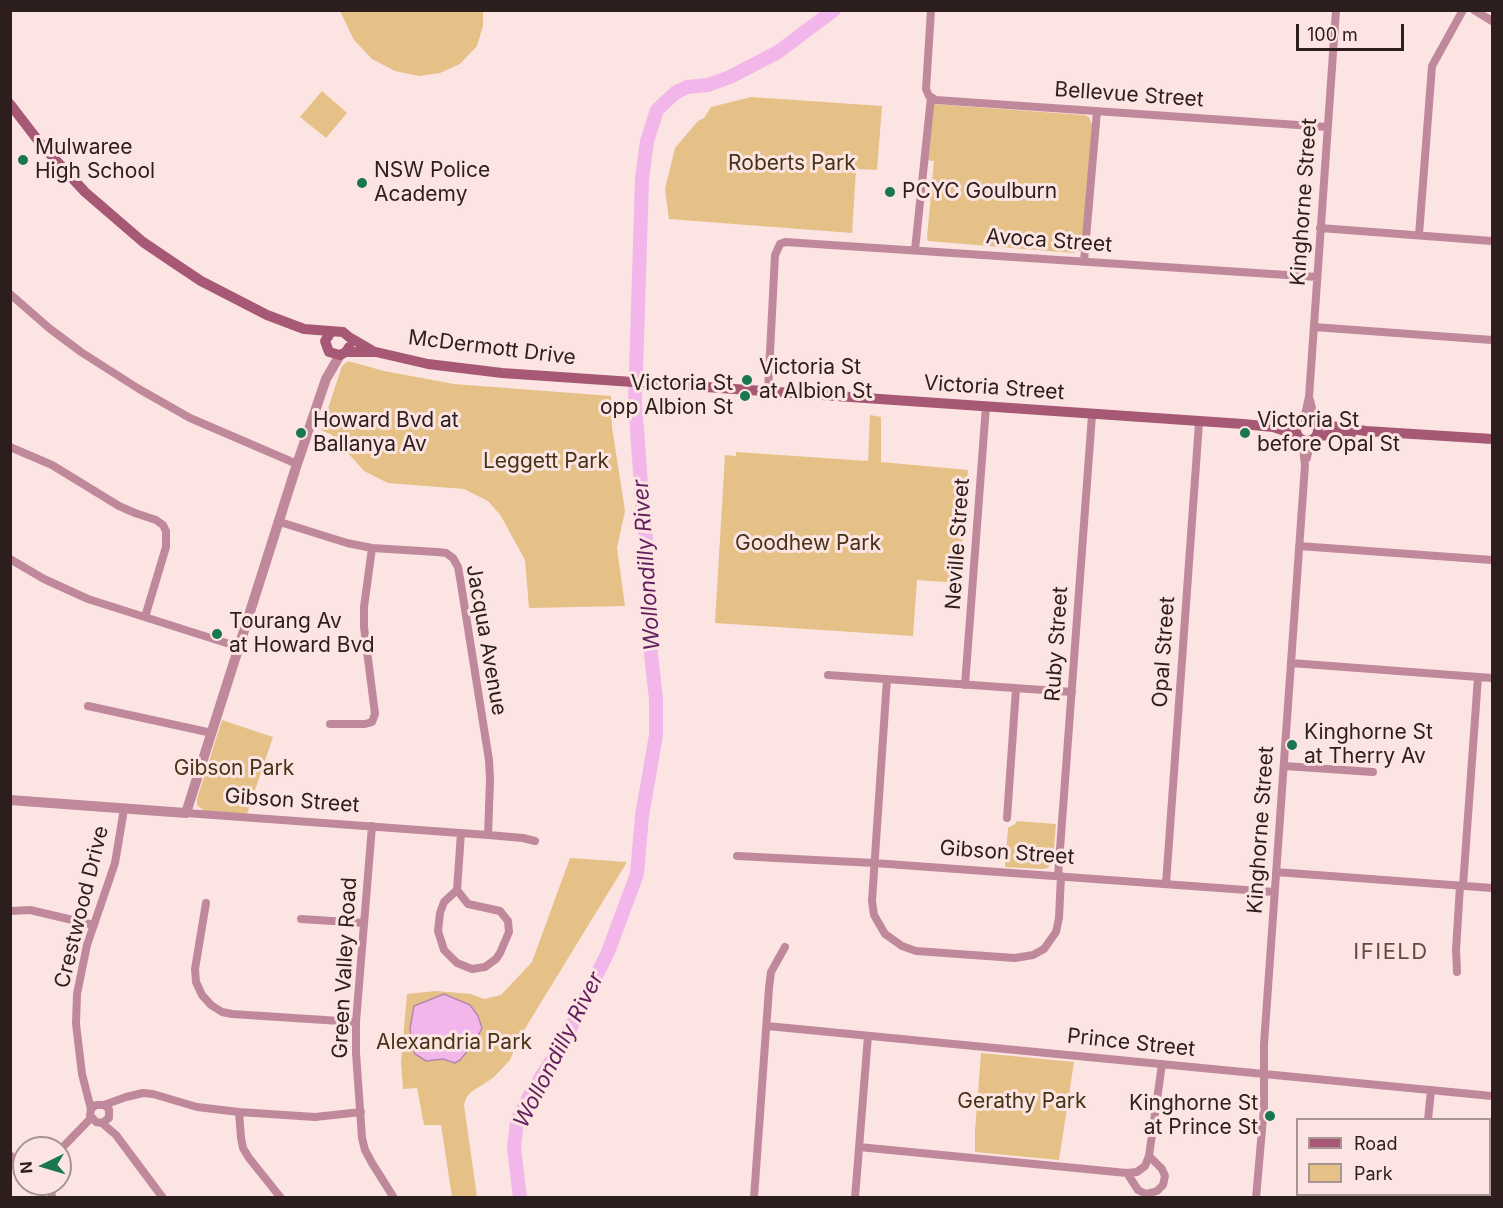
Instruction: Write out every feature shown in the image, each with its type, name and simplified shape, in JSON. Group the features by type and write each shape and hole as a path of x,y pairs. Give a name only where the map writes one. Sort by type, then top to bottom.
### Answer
{"main road":[{"path":"10,104 40,143 85,192 143,242 201,281 267,315 304,329 339,331 349,338 349,347 343,353 332,354 304,329"},
{"path":"326,347 326,338 331,332"},
{"name":"McDermott Drive","path":"349,338 376,352"},
{"name":"McDermott Drive","path":"343,353 376,352 428,363 502,373 713,388"},
{"name":"Victoria Street","path":"713,388 1356,434 1366,431 1492,439"}],"street":[{"path":"915,250 930,96 926,89 926,81 931,10"},
{"name":"Kinghorne Street","path":"1256,1197 1264,1107 1263,1074 1274,892 1336,10"},
{"path":"1419,235 1432,66 1463,10"},
{"path":"1474,10 1492,21"},
{"name":"Bellevue Street","path":"930,96 945,101 1327,127"},
{"path":"1084,261 1097,111"},
{"path":"1320,228 1492,241"},
{"name":"Avoca Street","path":"768,391 775,255 780,244 792,241 1317,277"},
{"path":"10,294 81,352 147,394 190,418 297,464"},
{"path":"1314,327 1492,340"},
{"path":"186,813 326,379 328,362 326,347"},
{"path":"326,379 343,353"},
{"name":"Neville Street","path":"965,685 986,406"},
{"name":"Ruby Street","path":"887,679 874,863 872,901 874,915 885,934 896,943 915,951 1009,958 1034,955 1044,949 1053,938 1059,918 1092,415"},
{"name":"Opal Street","path":"1166,884 1199,423"},
{"path":"10,447 52,465 119,506 156,520 163,525 167,539 166,547 145,616"},
{"name":"Jacqua Avenue","path":"280,522 338,541 372,548 446,553 453,558 458,567 489,760 488,835"},
{"path":"1299,546 1492,560"},
{"path":"330,724 365,724 372,722 375,714 364,627 364,607 372,548"},
{"path":"10,559 44,579 78,594 239,647"},
{"path":"1291,663 1492,678"},
{"path":"828,675 1072,693"},
{"path":"1457,972 1456,950 1478,677"},
{"path":"1007,818 1016,688"},
{"path":"88,706 212,733"},
{"path":"1284,766 1373,772"},
{"name":"Gibson Street","path":"10,800 488,835 535,841"},
{"name":"Crestwood Drive","path":"124,808 115,863 79,979 76,1008 84,1085 100,1114 163,1197"},
{"name":"Green Valley Road","path":"372,826 356,1022 356,1053 362,1138 365,1150 394,1197"},
{"path":"457,890 444,902 440,913 438,931 440,942 444,950 457,963 472,969 485,967 500,953 509,932 508,921 500,911 468,904 457,890 461,833"},
{"name":"Gibson Street","path":"737,856 874,863 1274,892"},
{"path":"1276,872 1492,888"},
{"path":"206,903 195,969 196,982 202,995 211,1005 222,1012 232,1014 356,1022"},
{"path":"10,911 30,910 94,926"},
{"path":"301,919 364,923"},
{"path":"754,1197 771,972 785,947"},
{"name":"Prince Street","path":"767,1026 1492,1096"},
{"path":"855,1197 868,1036"},
{"path":"859,1148 1128,1173 1145,1166 1149,1156 1162,1064"},
{"path":"1428,1118 1431,1090"},
{"path":"72,1138 119,1100 133,1095 153,1094 197,1107 315,1118 361,1112"},
{"path":"240,1112 243,1148 281,1197"},
{"path":"1128,1173 1138,1190 1146,1194 1157,1191 1163,1185 1165,1176 1162,1169 1149,1156"}],"green space":[{"path":"340,11 483,11 483,26 477,46 460,64 440,73 419,76 395,71 372,59 354,40"},
{"path":"322,91 347,113 326,138 300,117"},
{"name":"Roberts Park","path":"751,97 882,106 877,170 856,169 852,233 669,219 665,189 675,148 698,121 704,118 711,107"},
{"path":"933,104 1089,117 1092,125 1083,245 1080,251 1073,253 928,241 934,161 927,160"},
{"name":"Leggett Park","path":"348,361 384,371 454,384 611,396 612,427 625,511 617,548 625,606 529,608 525,560 501,516 488,501 464,489 388,483 364,471 332,435 321,430 342,366"},
{"name":"Goodhew Park","path":"870,415 881,417 881,462 968,470 959,583 917,580 913,636 715,623 725,455 736,456 736,452 868,461"},
{"name":"Gibson Park","path":"222,720 273,737 247,814 204,811 197,805"},
{"path":"1017,821 1056,824 1053,861 1048,868 1005,867 1008,828"},
{"name":"Alexandria Park","path":"570,858 627,862 518,1040 510,1060 493,1078 471,1092 466,1098 464,1105 477,1197 452,1197 441,1125 424,1125 417,1088 403,1089 401,1062 407,994 436,991 471,994 484,999 501,995 532,962"},
{"name":"Gerathy Park","path":"981,1053 1074,1062 1059,1160 975,1152"}],"shaded area":[{"path":"444,994 470,1005 478,1016 482,1028 475,1042 455,1063 443,1059 426,1061 415,1054 412,1048 410,1028 414,1006"}],"waterway":[{"name":"Wollondilly River","path":"520,1198 514,1148 517,1121 531,1093 564,1041 608,952 637,874 642,816 656,735 649,565 635,402 642,179 647,141 657,110 675,93 687,87 708,85 730,77 778,52 834,10"}],"place":[{"name":"Mulwaree High School","path":"23,160"},
{"name":"NSW Police Academy","path":"362,183"},
{"name":"PCYC Goulburn","path":"890,192"},
{"name":"Victoria St at Albion St","path":"747,380"},
{"name":"Victoria St opp Albion St","path":"745,396"},
{"name":"Howard Bvd at Ballanya Av","path":"301,433"},
{"name":"Victoria St before Opal St","path":"1245,433"},
{"name":"Tourang Av at Howard Bvd","path":"217,634"},
{"name":"Kinghorne St at Therry Av","path":"1292,745"},
{"name":"Kinghorne St at Prince St","path":"1270,1116"}],"district":[{"name":"IFIELD","path":"1391,952"}]}
